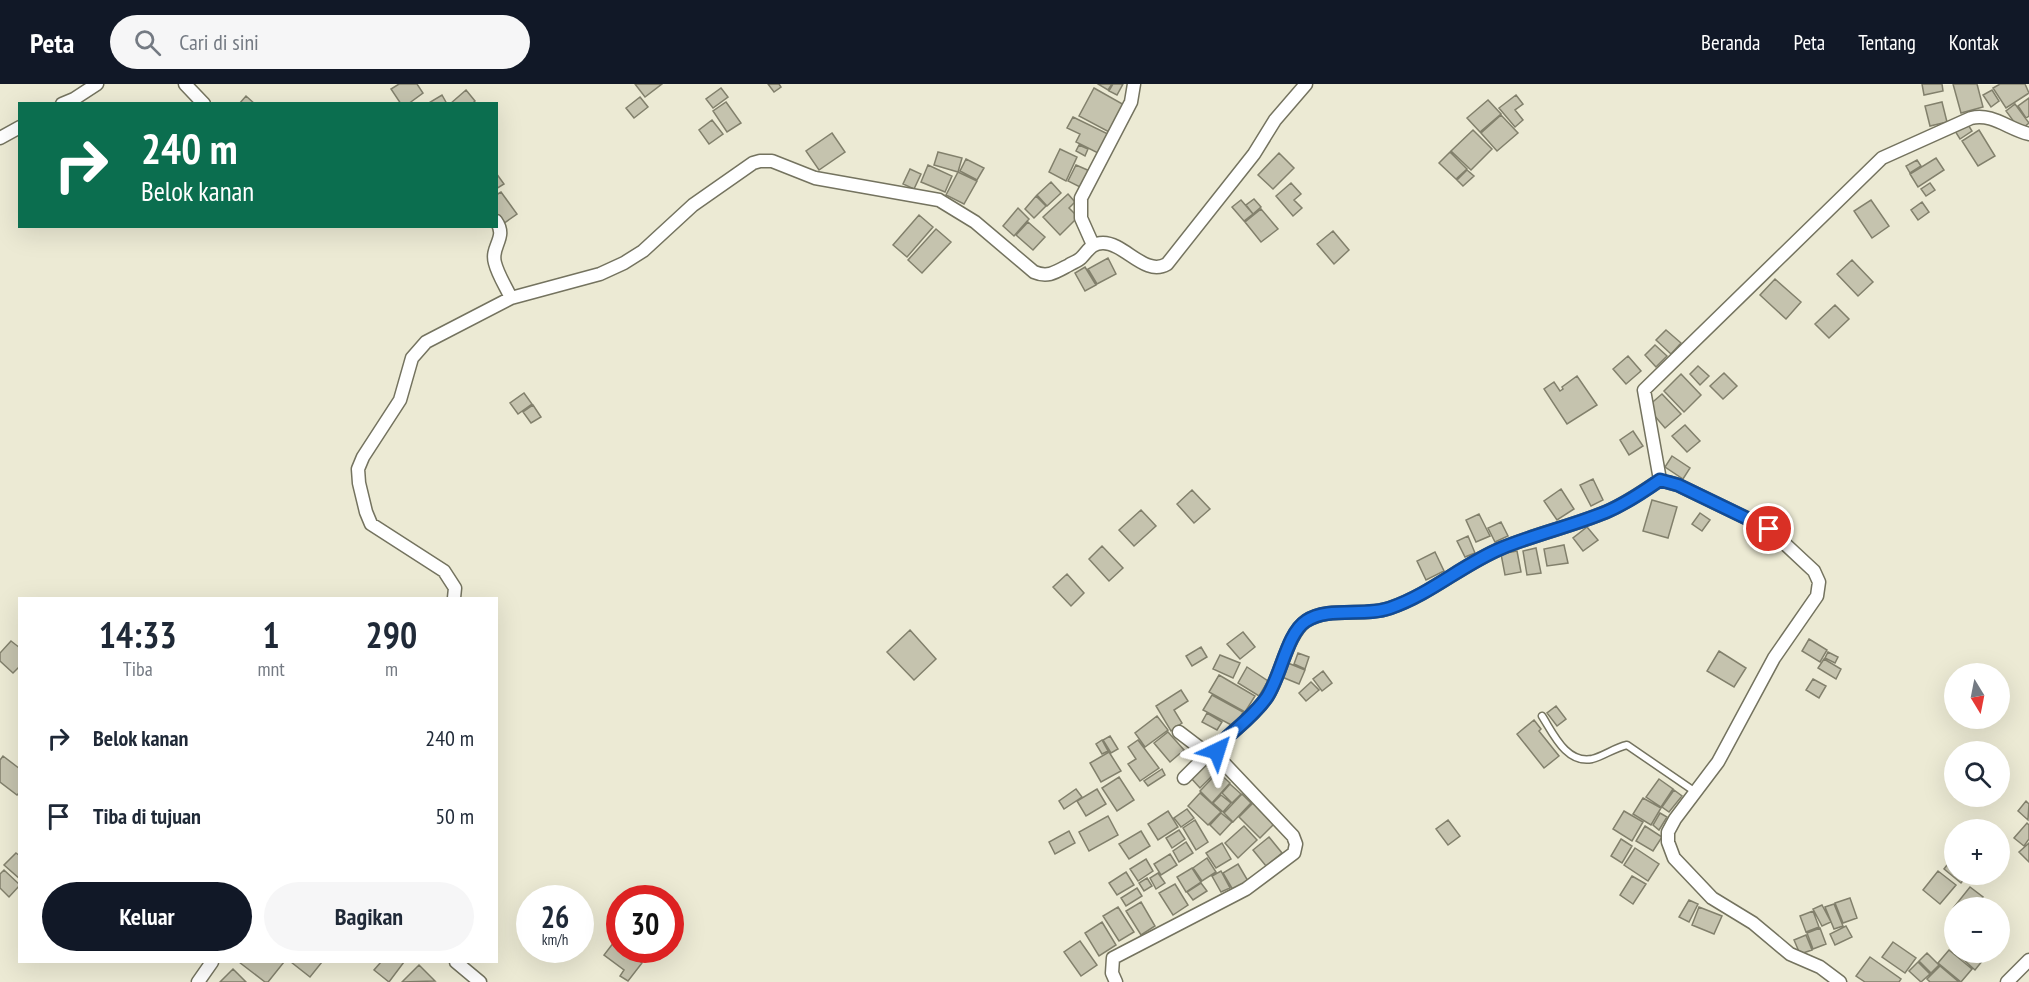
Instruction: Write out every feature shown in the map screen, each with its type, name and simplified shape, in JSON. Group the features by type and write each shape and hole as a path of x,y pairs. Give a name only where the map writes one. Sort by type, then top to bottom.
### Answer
{"street":[{"path":"67,102 97,84"},
{"path":"185,84 202,102"},
{"path":"1093,245 1081,218 1081,198 1131,102 1134,84"},
{"path":"454,597 455,588 444,571 371,524 359,483 358,469 363,457 400,400 412,358 426,342 512,298 591,276 624,263 643,251 693,205 746,168 760,161 780,164 814,178 939,200 975,222 1034,272 1041,275 1056,272 1081,258 1084,252 1093,245 1106,243 1154,268 1162,267 1167,264 1254,154 1275,120 1306,84"},
{"path":"1660,480 1644,390 1837,204 1871,168 1895,151 1971,118 1990,117 2029,134"},
{"path":"0,138 18,128"},
{"path":"498,224 501,235 494,253 494,262 512,298"},
{"path":"1184,778 1249,718 1266,698 1283,664 1294,634 1299,626 1308,619 1319,615 1386,610 1408,602 1501,548 1605,512 1630,500 1660,480 1678,485 1769,529 1814,571 1819,582 1817,596 1774,658 1718,762 1694,791 1668,832 1668,842 1674,858 1712,898 1753,923 1790,954 1820,967 1840,982"},
{"path":"1116,982 1112,973 1113,958 1246,889 1296,850 1296,841 1293,836 1220,759 1200,748 1179,732"},
{"path":"2007,982 2029,960"},
{"path":"198,982 211,963"},
{"path":"457,963 480,982"}],"lane":[{"path":"1542,716 1564,750 1574,756 1593,759 1616,747 1627,745 1694,791"}],"building":[{"path":"399,84 417,84 423,93 411,102 400,102 391,89"},
{"path":"635,84 662,84 645,97"},
{"path":"768,84 779,84 781,87 774,92"},
{"path":"1098,84 1112,84 1108,90"},
{"path":"1113,84 1123,84 1117,95 1109,91"},
{"path":"1922,84 1942,84 1943,91 1924,95"},
{"path":"1953,84 1977,84 1983,107 1961,113"},
{"path":"2000,84 2025,84 2029,93 2006,108 1993,88"},
{"path":"721,88 728,97 713,108 706,99"},
{"path":"1094,88 1126,106 1111,133 1079,116"},
{"path":"466,90 475,101 474,102 452,102"},
{"path":"1992,90 1999,101 1991,107 1983,95"},
{"path":"442,95 446,102 430,102"},
{"path":"1516,95 1523,104 1515,110 1523,120 1515,127 1499,108"},
{"path":"246,96 253,102 241,102"},
{"path":"640,97 648,107 634,118 626,108"},
{"path":"2029,98 2029,116 2026,118 2018,106"},
{"path":"1488,100 1501,114 1480,132 1467,118"},
{"path":"726,102 741,123 727,132 713,111"},
{"path":"1942,102 1947,122 1930,126 1925,106"},
{"path":"2015,104 2029,123 2020,130 2006,111"},
{"path":"1501,115 1518,133 1497,151 1481,133"},
{"path":"1073,117 1110,135 1100,154 1076,142 1080,134 1067,128"},
{"path":"712,120 723,134 709,144 699,130"},
{"path":"1967,123 1972,131 1960,139 1955,131"},
{"path":"1473,130 1492,149 1471,170 1451,151"},
{"path":"1979,130 1995,156 1978,166 1962,141"},
{"path":"832,133 845,152 819,170 806,151"},
{"path":"1079,145 1088,149 1085,156 1076,151"},
{"path":"1060,149 1077,157 1066,181 1049,172"},
{"path":"938,152 962,158 958,172 934,165"},
{"path":"1450,152 1467,169 1456,179 1439,163"},
{"path":"1279,153 1294,168 1273,189 1258,175"},
{"path":"1936,158 1944,170 1918,187 1910,174"},
{"path":"966,159 984,168 977,180 960,171"},
{"path":"1917,160 1921,166 1910,173 1906,166"},
{"path":"928,165 952,176 945,192 921,182"},
{"path":"1076,165 1092,172 1084,189 1068,181"},
{"path":"910,169 921,174 914,189 903,184"},
{"path":"1467,170 1474,176 1463,186 1457,180"},
{"path":"958,172 977,181 964,204 946,195"},
{"path":"498,176 504,184 498,188"},
{"path":"1051,182 1061,193 1047,206 1037,195"},
{"path":"1291,183 1301,194 1294,200 1302,208 1293,216 1276,196"},
{"path":"1930,183 1935,190 1926,196 1921,189"},
{"path":"501,192 517,214 503,224 498,217 498,194"},
{"path":"1068,194 1075,202 1069,208 1078,217 1060,235 1043,217"},
{"path":"1036,196 1046,206 1034,218 1025,209"},
{"path":"1254,199 1261,207 1253,214 1246,205"},
{"path":"1241,200 1253,214 1244,221 1232,207"},
{"path":"1871,200 1889,226 1872,238 1854,211"},
{"path":"1922,202 1929,212 1918,220 1911,210"},
{"path":"1018,208 1029,219 1014,236 1003,226"},
{"path":"1261,209 1278,229 1261,242 1245,222"},
{"path":"919,215 933,227 907,257 893,245"},
{"path":"1028,222 1045,237 1033,250 1016,235"},
{"path":"936,229 951,242 922,273 908,260"},
{"path":"1333,231 1349,250 1334,264 1317,244"},
{"path":"1108,258 1116,274 1097,284 1088,269"},
{"path":"1852,260 1873,282 1858,296 1837,274"},
{"path":"1085,267 1096,285 1085,291 1075,273"},
{"path":"1775,279 1801,302 1786,319 1760,295"},
{"path":"1835,305 1849,319 1829,338 1815,324"},
{"path":"1666,330 1681,343 1671,354 1656,340"},
{"path":"1655,345 1667,356 1656,367 1645,355"},
{"path":"1628,356 1641,371 1626,384 1613,369"},
{"path":"1698,366 1709,376 1700,385 1690,374"},
{"path":"1724,373 1737,386 1723,399 1710,386"},
{"path":"1681,374 1701,395 1684,412 1664,391"},
{"path":"1577,376 1597,405 1567,424 1544,389 1554,382 1560,391"},
{"path":"524,393 532,404 518,414 510,403"},
{"path":"1662,394 1681,414 1665,428 1647,407"},
{"path":"533,405 541,417 531,423 523,412"},
{"path":"1685,425 1700,441 1687,452 1672,436"},
{"path":"1633,431 1643,446 1629,455 1620,440"},
{"path":"1672,456 1690,468 1683,479 1665,467"},
{"path":"1593,479 1603,500 1591,506 1580,485"},
{"path":"1561,489 1574,509 1557,520 1544,501"},
{"path":"1192,490 1210,509 1194,523 1177,504"},
{"path":"1652,500 1677,507 1668,538 1643,531"},
{"path":"1141,510 1156,526 1134,546 1119,530"},
{"path":"1700,513 1710,520 1702,531 1692,524"},
{"path":"1479,514 1490,536 1476,542 1466,520"},
{"path":"1501,522 1508,536 1495,542 1488,528"},
{"path":"1587,527 1598,540 1583,551 1573,538"},
{"path":"1468,536 1475,553 1465,557 1457,541"},
{"path":"1564,545 1568,563 1547,566 1544,549"},
{"path":"1102,546 1123,568 1109,581 1089,559"},
{"path":"1536,548 1541,573 1527,575 1523,551"},
{"path":"1517,551 1521,572 1505,575 1501,554"},
{"path":"1435,552 1444,571 1426,580 1417,561"},
{"path":"1067,574 1084,593 1071,606 1053,587"},
{"path":"910,630 936,659 914,680 887,652"},
{"path":"1243,632 1255,647 1240,659 1227,644"},
{"path":"1809,639 1827,650 1820,662 1802,651"},
{"path":"11,641 18,646 18,668 13,673 0,661 0,653"},
{"path":"1201,647 1207,657 1192,666 1186,656"},
{"path":"1719,651 1746,668 1734,687 1707,671"},
{"path":"1828,652 1838,657 1835,663 1825,658"},
{"path":"1298,653 1309,657 1305,669 1294,664"},
{"path":"1220,655 1240,663 1233,678 1213,669"},
{"path":"1824,659 1841,669 1836,679 1818,668"},
{"path":"1288,663 1305,670 1299,684 1282,677"},
{"path":"1247,667 1268,681 1259,696 1238,683"},
{"path":"1323,671 1332,683 1322,691 1313,679"},
{"path":"1219,675 1255,696 1245,712 1209,692"},
{"path":"1813,679 1826,686 1819,698 1806,690"},
{"path":"1311,682 1319,690 1306,701 1299,693"},
{"path":"1181,690 1188,701 1174,710 1182,723 1171,731 1156,706"},
{"path":"1212,695 1243,712 1235,727 1203,710"},
{"path":"1556,706 1566,719 1557,726 1547,713"},
{"path":"1207,713 1222,722 1217,730 1202,722"},
{"path":"1157,716 1168,730 1145,747 1135,733"},
{"path":"1534,720 1541,729 1539,731 1559,756 1544,768 1517,734"},
{"path":"1168,732 1184,750 1170,762 1154,743"},
{"path":"1110,736 1118,749 1111,753 1103,740"},
{"path":"1102,740 1108,751 1102,754 1096,744"},
{"path":"1138,740 1159,768 1140,781 1128,764 1136,759 1128,747"},
{"path":"1109,752 1121,771 1101,782 1090,763"},
{"path":"3,756 18,767 17,795 0,782 0,760"},
{"path":"1211,757 1221,767 1216,773 1206,763"},
{"path":"1205,763 1215,773 1200,788 1190,777"},
{"path":"1162,769 1165,775 1148,786 1144,781"},
{"path":"1218,772 1230,783 1212,803 1200,791"},
{"path":"1119,777 1134,800 1117,811 1102,788"},
{"path":"1659,779 1673,789 1661,807 1646,797"},
{"path":"1230,784 1241,794 1232,803 1222,793"},
{"path":"1076,789 1082,797 1064,809 1059,801"},
{"path":"1097,789 1106,804 1086,816 1077,801"},
{"path":"1674,790 1682,796 1669,812 1662,807"},
{"path":"1200,793 1221,812 1208,825 1188,806"},
{"path":"1242,794 1251,803 1233,822 1224,813"},
{"path":"1221,795 1231,803 1223,812 1213,803"},
{"path":"1643,798 1661,808 1651,825 1633,814"},
{"path":"2026,801 2029,804 2028,820 2018,811"},
{"path":"1253,803 1274,824 1260,838 1239,817"},
{"path":"1187,809 1194,818 1181,827 1174,818"},
{"path":"1168,811 1178,827 1158,840 1148,824"},
{"path":"1624,811 1643,822 1632,841 1613,829"},
{"path":"1221,813 1232,822 1220,835 1210,825"},
{"path":"1660,813 1667,817 1659,830 1653,825"},
{"path":"1108,816 1118,835 1089,851 1079,832"},
{"path":"1195,820 1208,842 1196,850 1183,828"},
{"path":"1448,820 1460,836 1448,845 1436,829"},
{"path":"2027,823 2029,839 2024,846 2014,838"},
{"path":"1244,826 1257,840 1238,858 1225,843"},
{"path":"1645,826 1662,837 1653,851 1636,841"},
{"path":"1179,830 1185,839 1172,848 1166,838"},
{"path":"1069,831 1075,843 1055,854 1049,842"},
{"path":"1141,831 1150,846 1129,859 1119,844"},
{"path":"1269,837 1282,853 1266,866 1253,850"},
{"path":"1621,839 1632,846 1622,863 1611,856"},
{"path":"1186,842 1193,853 1179,862 1173,851"},
{"path":"1222,843 1231,859 1216,868 1206,853"},
{"path":"2029,843 2029,862 2019,852"},
{"path":"1635,848 1659,864 1648,881 1624,865"},
{"path":"16,853 18,854 18,877 4,865"},
{"path":"1170,854 1177,865 1161,875 1154,864"},
{"path":"1207,858 1216,872 1202,881 1193,868"},
{"path":"1146,859 1153,871 1138,881 1130,869"},
{"path":"1238,864 1248,881 1233,890 1223,873"},
{"path":"1192,868 1201,882 1186,892 1177,877"},
{"path":"4,870 18,883 18,887 9,897 0,888 0,874"},
{"path":"1221,871 1230,888 1221,892 1212,876"},
{"path":"1938,871 1944,876 1944,885 1956,885 1940,904 1923,890"},
{"path":"1126,872 1134,885 1117,895 1109,883"},
{"path":"1158,873 1165,883 1156,889 1150,878"},
{"path":"1632,876 1646,884 1633,904 1620,895"},
{"path":"1147,878 1152,886 1144,891 1139,883"},
{"path":"1201,883 1207,891 1193,900 1187,892"},
{"path":"1175,884 1188,905 1173,915 1159,893"},
{"path":"1970,887 1983,897 1962,897"},
{"path":"1137,888 1142,896 1126,906 1121,898"},
{"path":"1850,898 1857,918 1843,923 1835,903"},
{"path":"1689,900 1698,904 1689,922 1679,917"},
{"path":"1141,902 1155,926 1141,935 1126,911"},
{"path":"1834,904 1843,926 1834,929 1825,907"},
{"path":"1822,905 1831,922 1822,926 1813,909"},
{"path":"1118,907 1134,932 1119,941 1103,916"},
{"path":"1699,907 1722,916 1714,934 1692,925"},
{"path":"1813,911 1819,927 1806,932 1800,916"},
{"path":"1102,922 1116,945 1099,956 1085,933"},
{"path":"1846,926 1852,937 1835,945 1830,934"},
{"path":"1820,928 1826,944 1813,949 1807,933"},
{"path":"1806,935 1812,950 1800,954 1794,940"},
{"path":"1080,941 1097,965 1081,976 1064,952"},
{"path":"1893,942 1916,958 1905,973 1882,957"},
{"path":"1927,953 1939,965 1931,973 1919,961"},
{"path":"1944,956 1944,963 1965,963 1972,969 1961,982 1938,963"},
{"path":"1870,957 1901,979 1899,982 1865,982 1856,976"},
{"path":"1918,962 1930,974 1921,982 1909,971"},
{"path":"240,963 283,963 268,982"},
{"path":"292,963 321,963 310,977"},
{"path":"380,963 403,963 389,982 374,970"},
{"path":"615,963 642,963 628,981 620,976 624,970"},
{"path":"1967,963 1981,963 1975,970"},
{"path":"419,965 435,981 402,982"},
{"path":"1940,966 1959,982 1930,982 1927,979"},
{"path":"233,969 246,982 220,982"}],"route":[{"path":"1217,751 1219,745 1249,718 1266,698 1273,687 1294,634 1299,626 1308,619 1319,615 1386,610 1408,602 1501,548 1605,512 1630,500 1660,480 1678,485 1769,529"}]}
